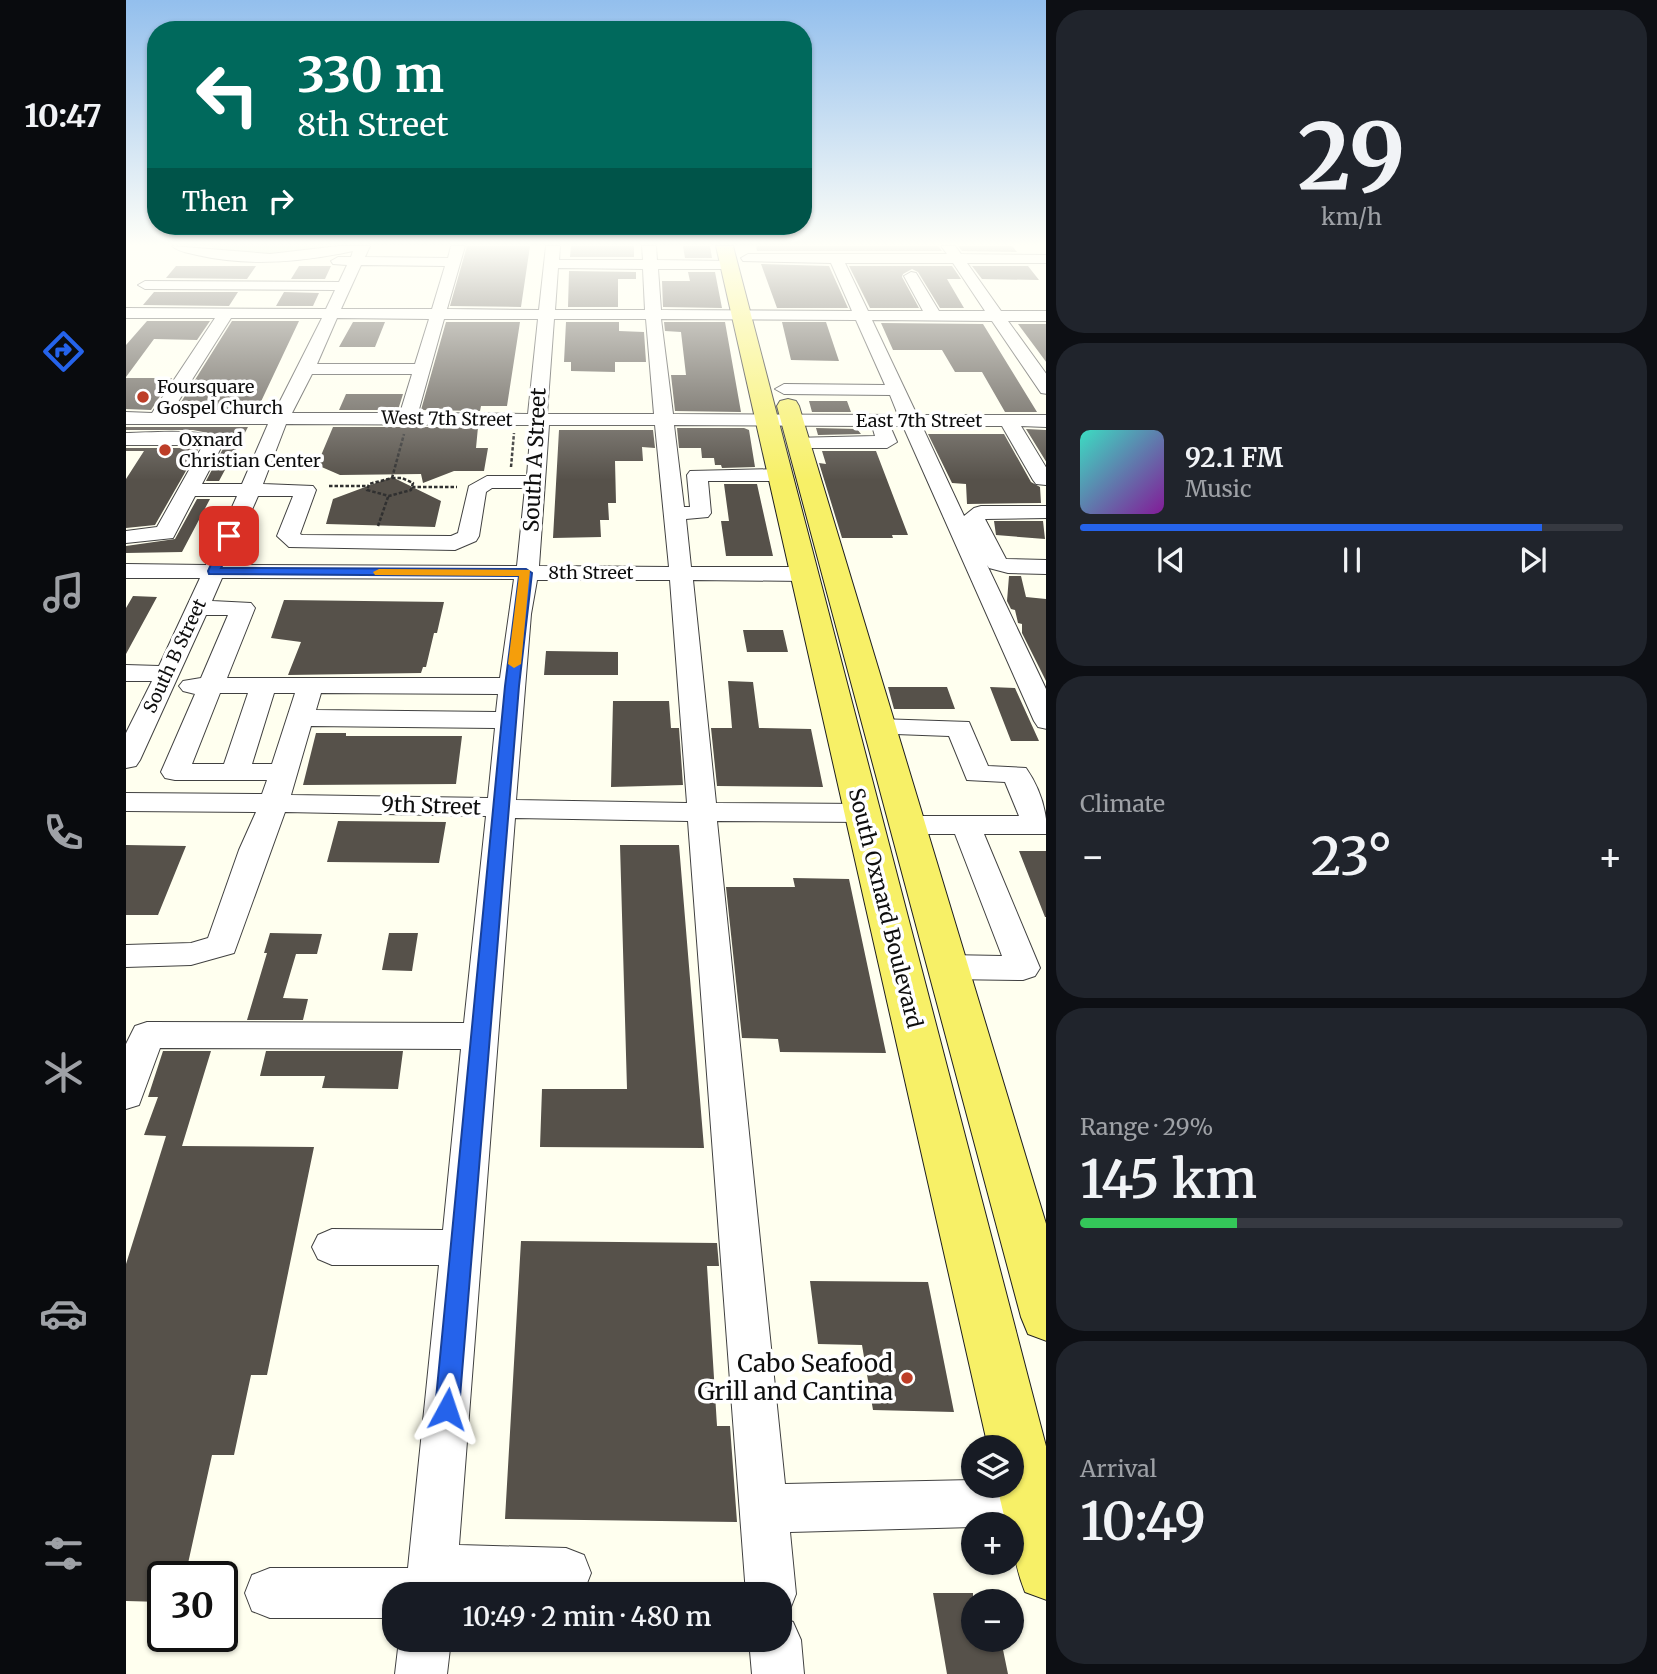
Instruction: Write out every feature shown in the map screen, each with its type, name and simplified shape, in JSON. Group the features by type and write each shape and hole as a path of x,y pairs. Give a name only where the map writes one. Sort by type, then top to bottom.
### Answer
{"main road":[{"name":"South Oxnard Boulevard","path":"745,324 786,428 878,727 884,819 1046,1570"},
{"name":"South Oxnard Boulevard","path":"781,379 786,428 780,475 804,574 884,819 947,967 1046,1317"}],"street":[{"path":"158,418 219,324"},
{"name":"South B Street","path":"126,760 165,680 281,418 328,324"},
{"path":"407,423 435,324"},
{"name":"South A Street","path":"431,1582 512,686 526,573 527,484 541,429 524,424 537,411 545,324"},
{"path":"654,324 681,574 770,1582"},
{"path":"866,324 1046,721"},
{"path":"1003,324 1045,384"},
{"path":"307,369 422,369"},
{"path":"862,370 887,370"},
{"path":"781,379 896,390"},
{"name":"West 7th Street","path":"126,418 281,418 524,424 664,421 786,428 887,443 879,421"},
{"name":"East 7th Street","path":"879,421 1046,421"},
{"path":"1008,421 1043,480"},
{"path":"126,439 206,439 214,442 165,533 126,537"},
{"path":"1026,451 1046,451"},
{"path":"674,513 701,513 697,475 780,475"},
{"path":"318,488 288,536 297,542 375,536 455,543 468,536 463,486 527,484"},
{"path":"190,486 318,488"},
{"path":"1046,512 981,512 974,517 997,563 1046,568"},
{"path":"366,572 375,536"},
{"name":"8th Street","path":"126,571 804,574"},
{"path":"197,608 243,608 175,772 282,772"},
{"path":"126,673 209,686 512,686"},
{"path":"126,956 191,954 222,945 274,803 311,685"},
{"path":"235,772 263,686"},
{"path":"300,718 509,720"},
{"path":"878,727 960,728 977,774 1016,774 1042,825"},
{"name":"9th Street","path":"126,802 457,805 546,811 700,812 966,825 1042,825"},
{"path":"947,967 1023,968 966,825"},
{"path":"126,1095 147,1035 481,1036"},
{"path":"332,1247 462,1248"},
{"path":"763,1508 861,1508 1030,1502"},
{"path":"519,1582 566,1573"},
{"path":"271,1593 382,1597"},
{"name":"South A Street","path":"421,1674 423,1652"},
{"path":"776,1652 778,1674"}],"path":[{"path":"392,478 407,423"},
{"path":"524,424 514,430 527,484"},
{"path":"318,488 368,486 382,478 402,478 413,484 412,487"},
{"path":"318,488 329,486"},
{"path":"368,486 367,490 381,497 395,497 412,487 463,486"},
{"path":"375,536 388,497"}],"building":[{"path":"144,324 208,324 197,340 154,339 126,377 126,345"},
{"path":"230,324 298,324 257,410 176,410"},
{"path":"352,324 384,324 375,347 339,347"},
{"path":"445,324 520,324 507,406 481,406 480,411 421,410"},
{"path":"566,324 619,324 619,331 644,332 646,362 615,362 615,372 571,371 571,362 564,362"},
{"path":"664,324 725,324 741,412 675,411 671,375 686,375 681,332 665,331"},
{"path":"783,324 827,324 839,361 791,360"},
{"path":"881,324 983,324 1037,412 1005,412 982,372 955,372 942,350 893,350"},
{"path":"1018,324 1046,324 1046,362"},
{"path":"126,378 172,378 151,410 126,409"},
{"path":"346,394 403,394 398,410 339,410"},
{"path":"809,401 847,401 851,412 812,412"},
{"path":"126,427 248,427 219,481 206,481 226,443 218,435 193,430 126,430"},
{"path":"333,427 478,427 476,448 488,448 484,471 454,471 423,483 421,474 340,475 317,465"},
{"path":"677,428 749,430 755,467 722,468 721,465 715,465 714,458 702,458 701,448 679,448"},
{"path":"816,428 857,429 861,434 818,435"},
{"path":"1026,429 1046,430 1046,461"},
{"path":"559,430 653,430 655,448 642,447 643,461 615,461 616,503 608,503 609,520 600,520 601,537 553,538"},
{"path":"928,434 1004,434 1031,482 1040,487 1041,503 967,504 966,484 952,483"},
{"path":"126,448 199,448 155,525 126,528 126,479 144,451 126,451"},
{"path":"822,451 876,451 908,535 892,535 893,538 842,538 819,463 826,464"},
{"path":"392,477 441,501 435,527 326,524 333,499"},
{"path":"724,484 757,484 773,556 726,556 721,521 729,521"},
{"path":"197,499 210,499 182,552 126,553 126,546 175,539"},
{"path":"994,521 1043,521 1045,539 996,535"},
{"path":"1009,576 1021,576 1026,597 1046,599 1046,681 1022,633 1022,624 1018,623 1015,610 1011,609 1007,601"},
{"path":"133,596 157,597 126,654 126,608"},
{"path":"284,600 444,602 426,667 423,667 421,673 288,675 301,642 271,638"},
{"path":"743,630 783,630 788,652 747,652"},
{"path":"546,651 618,652 618,675 544,675"},
{"path":"728,681 753,682 759,728 811,729 823,787 717,786 711,728 732,728"},
{"path":"888,687 947,687 955,709 894,709"},
{"path":"990,687 1015,688 1039,741 1011,741"},
{"path":"613,701 669,701 671,728 679,728 683,785 611,787"},
{"path":"316,733 346,733 346,736 462,736 456,784 303,785"},
{"path":"338,821 446,822 439,863 327,862"},
{"path":"126,845 186,846 158,915 126,915"},
{"path":"620,845 679,845 704,1148 540,1147 542,1089 627,1089"},
{"path":"1019,851 1046,851 1045,917"},
{"path":"793,878 849,879 886,1053 780,1052 778,1039 742,1038 726,887 795,887"},
{"path":"270,933 322,934 317,954 296,954 283,998 308,999 303,1020 247,1020 267,953 264,953"},
{"path":"389,933 418,933 412,971 382,970"},
{"path":"163,1051 211,1051 182,1146 314,1147 267,1375 251,1375 234,1455 212,1455 189,1561 147,1561 147,1602 126,1601 126,1264 166,1136 144,1135 158,1097 148,1097"},
{"path":"266,1051 403,1051 398,1089 322,1088 325,1076 260,1076"},
{"path":"521,1241 717,1243 719,1266 707,1266 717,1426 730,1426 737,1522 505,1519"},
{"name":"Cabo Seafood Grill and Cantina","path":"810,1281 928,1282 954,1412 873,1410 862,1345 818,1344"},
{"path":"933,1593 961,1593 961,1652 1003,1652 1008,1674 947,1674"}],"slow traffic":[{"path":"379,572 526,573 514,664"}],"place":[{"name":"Foursquare Gospel Church","path":"143,397"},
{"name":"Oxnard Christian Center","path":"165,450"},
{"name":"Cabo Seafood Grill and Cantina","path":"907,1378"}],"route":[{"path":"229,536 214,571 526,573 512,686 447,1409"}]}
